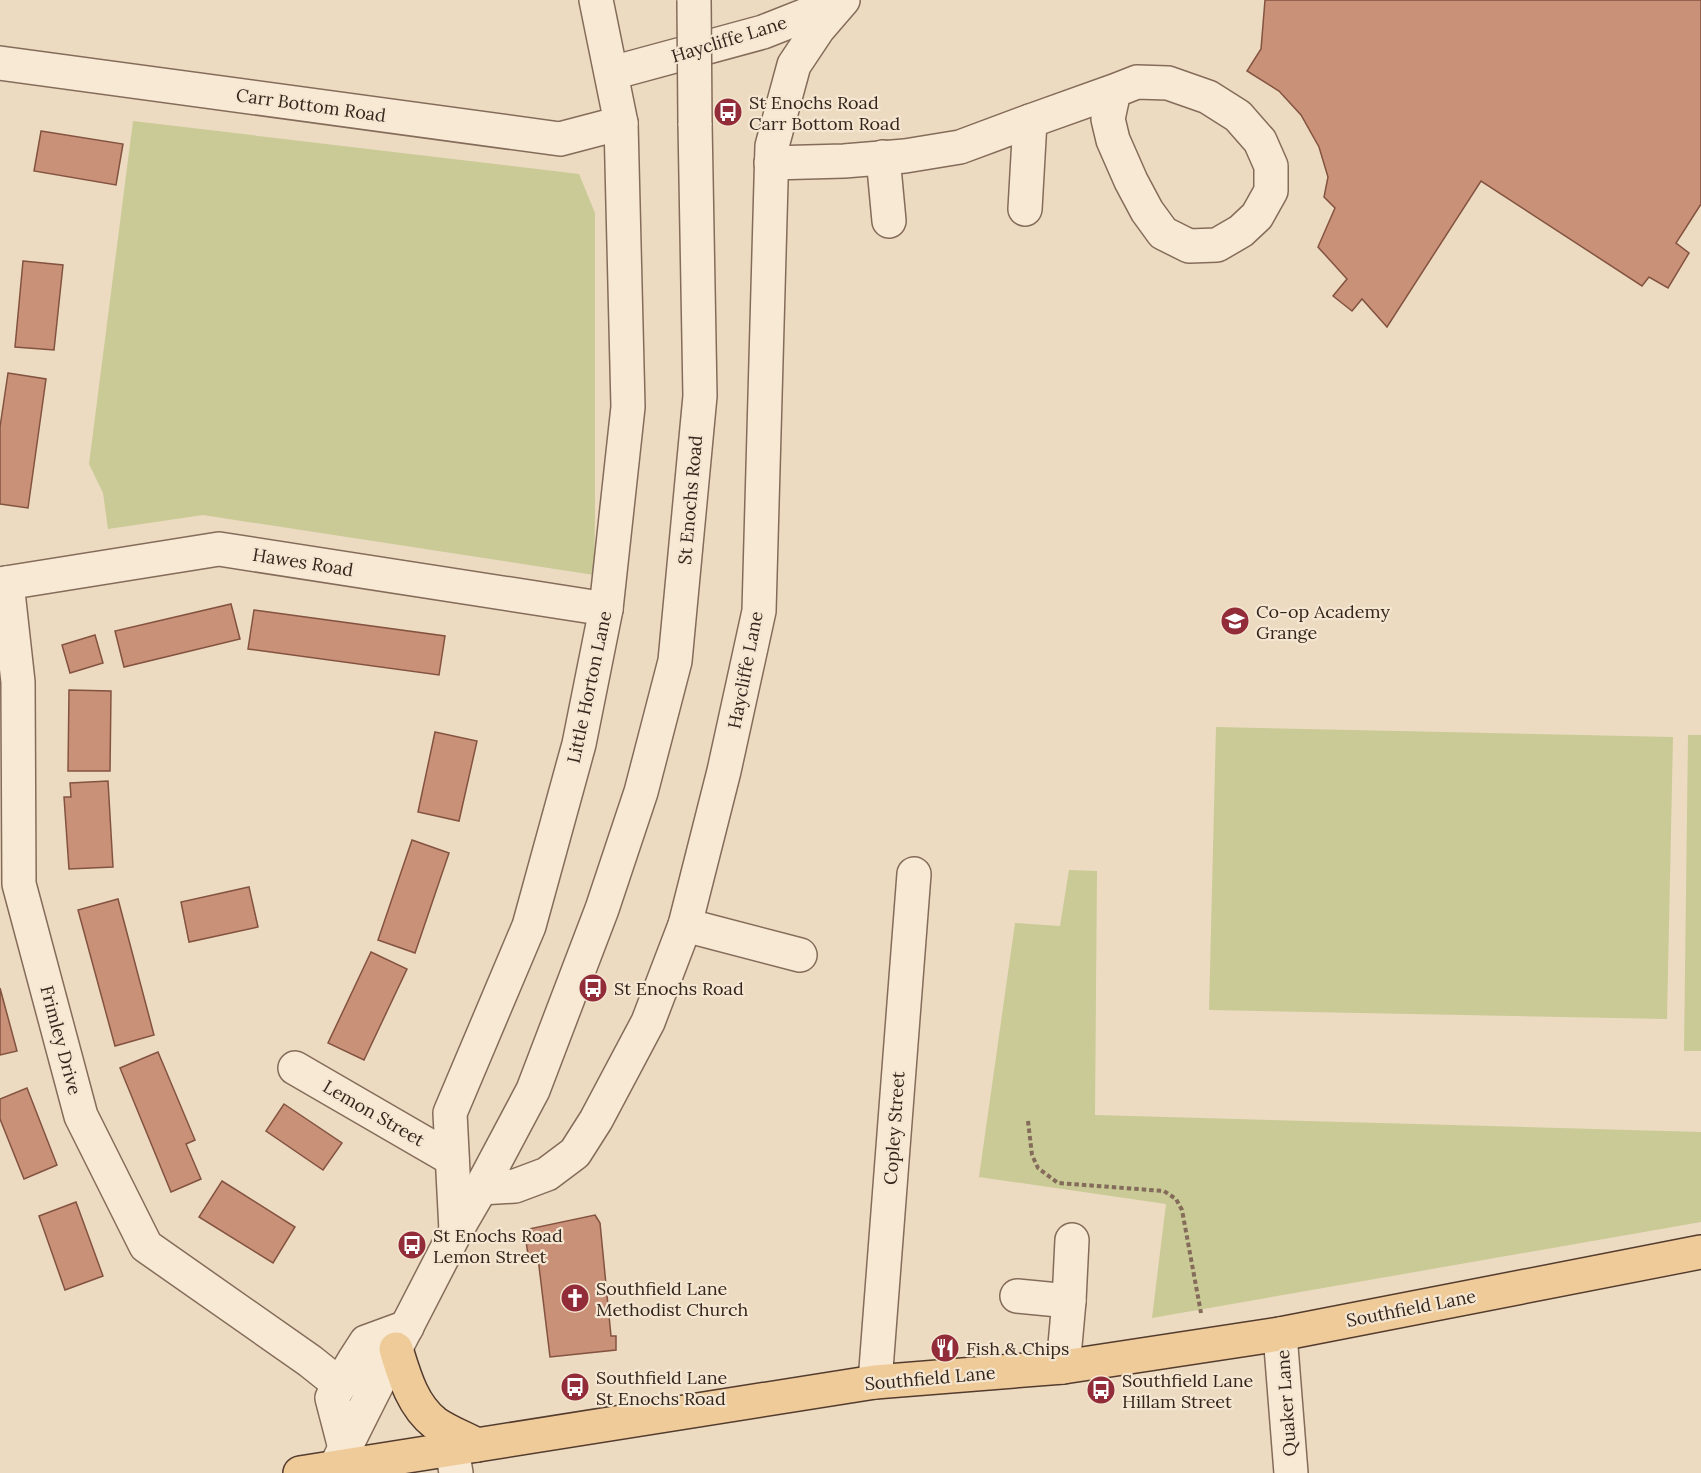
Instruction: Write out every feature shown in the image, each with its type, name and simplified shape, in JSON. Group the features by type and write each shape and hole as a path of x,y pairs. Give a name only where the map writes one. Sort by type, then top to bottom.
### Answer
{"main road":[{"name":"Southfield Lane","path":"300,1473 337,1463 462,1456 874,1382 1063,1366 1280,1334 1701,1252"},
{"path":"402,1338 407,1386 419,1407 435,1422 462,1456"}],"street":[{"name":"Little Horton Lane","path":"456,1231 450,1113 529,926 579,744 606,609 628,407 621,123 596,0"},
{"name":"St Enochs Road","path":"337,1463 456,1231 532,1090 602,909 641,792 675,661 700,396 694,0"},
{"name":"Haycliffe Lane","path":"612,73 763,32 843,0"},
{"name":"Haycliffe Lane","path":"481,1188 514,1186 547,1174 575,1153 596,1120 648,1022 685,925 724,771 759,611 772,146 794,65 818,29 843,0"},
{"name":"Carr Bottom Road","path":"0,63 560,139 621,123"},
{"path":"771,163 883,158 960,147 1137,82 1168,83 1208,97 1238,116 1260,141 1271,166 1271,191 1257,216 1241,231 1217,245 1189,246 1163,233 1147,212 1113,140 1108,119 1114,91"},
{"path":"1025,209 1030,121"},
{"path":"883,158 889,221"},
{"name":"Hawes Road","path":"3,583 219,549 606,609"},
{"name":"Frimley Drive","path":"3,583 18,682 19,884 81,1116 146,1246 310,1361 340,1385"},
{"name":"Copley Street","path":"874,1382 914,874"},
{"path":"685,925 800,955"},
{"name":"Lemon Street","path":"296,1068 452,1159"},
{"path":"1063,1366 1072,1240"},
{"path":"1017,1296 1069,1301"},
{"name":"Quaker Lane","path":"1280,1334 1291,1473"},
{"path":"337,1463 332,1398 366,1342 402,1338"}],"path":[{"path":"1028,1121 1032,1155 1038,1168 1058,1183 1164,1191 1176,1199 1182,1210 1203,1323"}],"green space":[{"path":"133,121 579,174 595,213 594,575 203,515 108,529 103,493 89,464"},
{"path":"1216,727 1673,737 1667,1019 1209,1010"},
{"path":"1688,735 1701,735 1701,1051 1684,1051"},
{"path":"1069,870 1097,871 1095,1115 1701,1132 1701,1222 1152,1318 1166,1204 979,1177 1015,923 1060,926"}],"building":[{"path":"1265,0 1701,0 1701,204 1676,243 1689,253 1668,288 1649,277 1642,286 1481,181 1387,327 1362,299 1352,311 1333,296 1347,279 1318,247 1335,208 1324,197 1328,177 1319,147 1301,115 1279,91 1247,71 1261,49"},
{"path":"41,131 123,144 116,185 34,171"},
{"path":"23,261 63,265 54,350 15,347"},
{"path":"8,373 46,379 28,508 0,504 0,427"},
{"path":"231,604 240,639 124,667 115,631"},
{"path":"254,610 445,636 439,675 248,649"},
{"path":"95,635 103,663 70,673 62,645"},
{"path":"69,690 111,691 110,771 68,771"},
{"path":"435,732 477,741 459,821 418,812"},
{"path":"108,781 113,867 69,869 64,797 71,797 70,783"},
{"path":"412,840 449,853 415,953 378,940"},
{"path":"249,887 258,927 189,942 181,902"},
{"path":"118,899 154,1035 115,1046 78,910"},
{"path":"371,952 407,969 364,1060 328,1043"},
{"path":"0,988 17,1051 0,1055"},
{"path":"158,1052 195,1140 186,1144 201,1179 171,1192 120,1068"},
{"path":"27,1088 57,1165 24,1179 0,1119 0,1099"},
{"path":"284,1104 342,1143 323,1170 266,1131"},
{"path":"222,1181 295,1227 273,1263 199,1217"},
{"path":"76,1202 103,1276 65,1290 39,1216"},
{"name":"Southfield Lane Methodist Church","path":"595,1215 600,1223 611,1336 616,1336 616,1350 550,1357 538,1258 529,1260 524,1230"}],"place":[{"name":"St Enochs Road Carr Bottom Road","path":"728,112"},
{"name":"Co-op Academy Grange","path":"1235,621"},
{"name":"St Enochs Road","path":"593,988"},
{"name":"St Enochs Road Lemon Street","path":"412,1245"},
{"name":"Southfield Lane Methodist Church","path":"575,1298"},
{"name":"Fish & Chips","path":"945,1348"},
{"name":"Southfield Lane St Enochs Road","path":"575,1387"},
{"name":"Southfield Lane Hillam Street","path":"1101,1390"}]}
